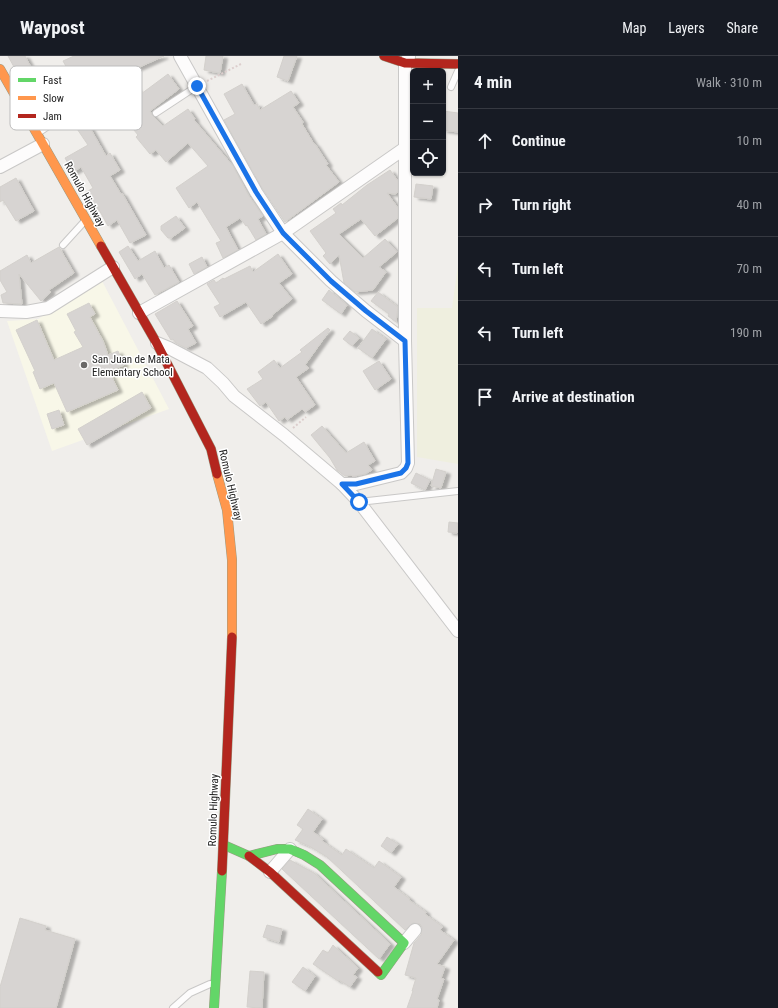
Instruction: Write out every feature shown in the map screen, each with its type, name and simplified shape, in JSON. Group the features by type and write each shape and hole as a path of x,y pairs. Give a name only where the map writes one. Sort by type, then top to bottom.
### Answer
{"main road":[{"path":"384,56 458,64"},
{"name":"Romulo Highway","path":"0,69 10,86"},
{"name":"Romulo Highway","path":"35,130 156,342 211,449 227,510 232,560 233,612 224,845 214,1008"},
{"path":"224,845 249,856 270,872 381,975 406,946 320,865 304,855 290,849 278,849 249,856"}],"street":[{"path":"180,56 256,192 283,233 331,281 366,311 405,341"},
{"path":"342,484 356,484 401,473 406,468 408,458 405,341 405,148 407,59"},
{"path":"0,167 40,139"},
{"path":"139,313 283,233 405,148"},
{"path":"0,311 26,312 48,308 112,267"},
{"path":"156,342 207,368 234,396 284,435 342,484 359,502 458,631"},
{"path":"270,872 290,849"},
{"path":"406,946 416,930"}],"lane":[{"path":"451,87 458,71"},
{"path":"156,114 197,86"},
{"path":"40,139 49,130"},
{"path":"63,245 86,220"},
{"path":"359,502 458,491"},
{"path":"173,1008 190,993 215,982"}],"path":[{"path":"197,86 241,64"},
{"path":"284,435 306,417"}],"shaded area":[{"name":"San Juan de Mata Elementary School","path":"101,279 169,409 52,451 7,321 38,319"}],"green space":[{"path":"458,265 458,464 417,457 417,308 452,308"}],"building":[{"path":"8,56 25,56 30,66 14,66"},
{"path":"74,56 164,56 142,66 66,66 63,61"},
{"path":"206,56 223,56 220,73 204,70"},
{"path":"284,56 297,56 288,81 277,77"},
{"path":"168,74 179,89 150,111 152,115 163,126 188,109 195,119 194,120 233,166 249,196 263,216 258,219 266,234 256,240 247,225 246,226 240,218 226,227 238,250 223,258 216,243 221,241 197,202 189,208 176,188 208,166 188,143 166,162 156,150 150,154 136,137 138,135 134,130 142,130 142,93"},
{"path":"242,84 254,105 257,104 260,110 291,91 299,103 293,107 303,122 302,124 314,144 328,164 326,165 339,182 285,222 262,188 224,120 235,114 224,94"},
{"path":"446,111 458,113 458,132 446,130"},
{"path":"78,130 91,130 106,156 110,153 120,170 110,176 121,194 122,193 146,235 130,243 117,220 108,226 97,206 94,208 85,193 93,188 81,167 73,172 65,158 88,145"},
{"path":"390,170 398,181 398,192 395,194 387,193 398,208 398,218 375,236 361,219 339,234 363,258 385,239 397,252 379,267 386,272 373,290 355,292 344,283 339,255 330,264 323,256 326,253 310,231 336,213 333,209 341,203 342,205 367,185"},
{"path":"16,178 34,211 16,221 3,200 0,202 0,187"},
{"path":"416,184 433,186 431,199 414,197"},
{"path":"176,216 185,228 171,238 168,238 161,230 161,226"},
{"path":"128,246 138,261 155,251 164,268 169,265 179,282 155,295 142,274 135,279 119,252"},
{"path":"59,247 74,273 49,290 51,292 41,301 19,274 22,304 3,303 1,295 7,292 0,280 0,271 27,255 31,263"},
{"path":"278,254 292,274 279,283 292,299 272,315 273,316 261,324 246,302 220,317 214,307 220,304 207,284 214,280 216,283 223,278 224,279 250,266 253,272"},
{"path":"202,257 207,267 194,274 189,264"},
{"path":"329,290 347,305 341,314 322,300"},
{"path":"378,292 398,307 396,322 388,316 389,314 371,301"},
{"path":"177,301 193,326 188,329 196,343 186,348 176,343 173,339 171,340 155,314"},
{"path":"89,303 95,314 90,317 103,341 108,355 118,351 124,365 109,371 118,390 67,412 54,383 40,389 33,372 35,371 16,330 37,320 54,360 83,347 74,332 76,331 67,314"},
{"path":"328,328 330,330 305,365 309,368 296,377 315,405 305,412 302,409 287,420 285,417 279,421 266,402 260,406 247,389 263,379 258,372 274,360 280,368 302,352 300,350"},
{"path":"372,329 386,339 372,358 358,348"},
{"path":"350,331 359,338 352,346 343,339"},
{"path":"379,361 391,379 375,390 363,371"},
{"path":"142,392 151,408 87,445 78,429"},
{"path":"59,410 64,425 52,429 47,414"},
{"path":"322,426 346,453 364,442 375,461 368,465 372,470 365,474 345,476 337,470 330,458 311,435"},
{"path":"436,469 446,472 441,488 431,486"},
{"path":"416,473 430,480 425,490 411,483"},
{"path":"449,522 458,523 457,533 448,532"},
{"path":"308,809 322,819 313,832 323,839 322,841 342,855 346,849 374,868 379,861 401,877 394,887 426,912 425,914 443,927 440,930 454,940 437,964 445,967 441,978 444,979 437,999 439,1000 437,1008 407,1008 416,978 405,975 414,943 421,935 422,927 420,924 413,923 405,930 327,857 309,846 295,840 303,829 297,825"},
{"path":"387,837 398,844 391,853 381,846"},
{"path":"290,860 314,873 390,944 379,959 282,869"},
{"path":"20,918 46,926 45,930 75,939 56,1008 0,1008 0,987"},
{"path":"267,925 282,929 279,942 263,937"},
{"path":"333,945 358,968 353,975 357,977 350,987 339,980 338,981 313,964 323,950 328,953"},
{"path":"303,967 315,976 305,991 292,982"},
{"path":"250,971 264,972 262,1008 247,1007"}],"traffic: fast":[{"path":"224,845 249,856 277,849 290,849 304,855 320,865 404,943 381,975 378,972"},
{"path":"214,1008 222,871"}],"traffic: slow":[{"path":"0,69 10,87"},
{"path":"35,130 101,246"},
{"path":"217,474 227,510 232,560 232,637"}],"traffic: jam":[{"path":"384,56 405,63 458,64"},
{"path":"101,246 156,342 211,449 217,474"},
{"path":"222,871 232,637"},
{"path":"249,856 270,872 378,972"}],"place":[{"name":"San Juan de Mata Elementary School","path":"84,365"}],"route":[{"path":"197,86 256,192 283,233 331,281 366,311 405,341 408,463 404,471 401,473 351,485 342,484 359,502"}]}
